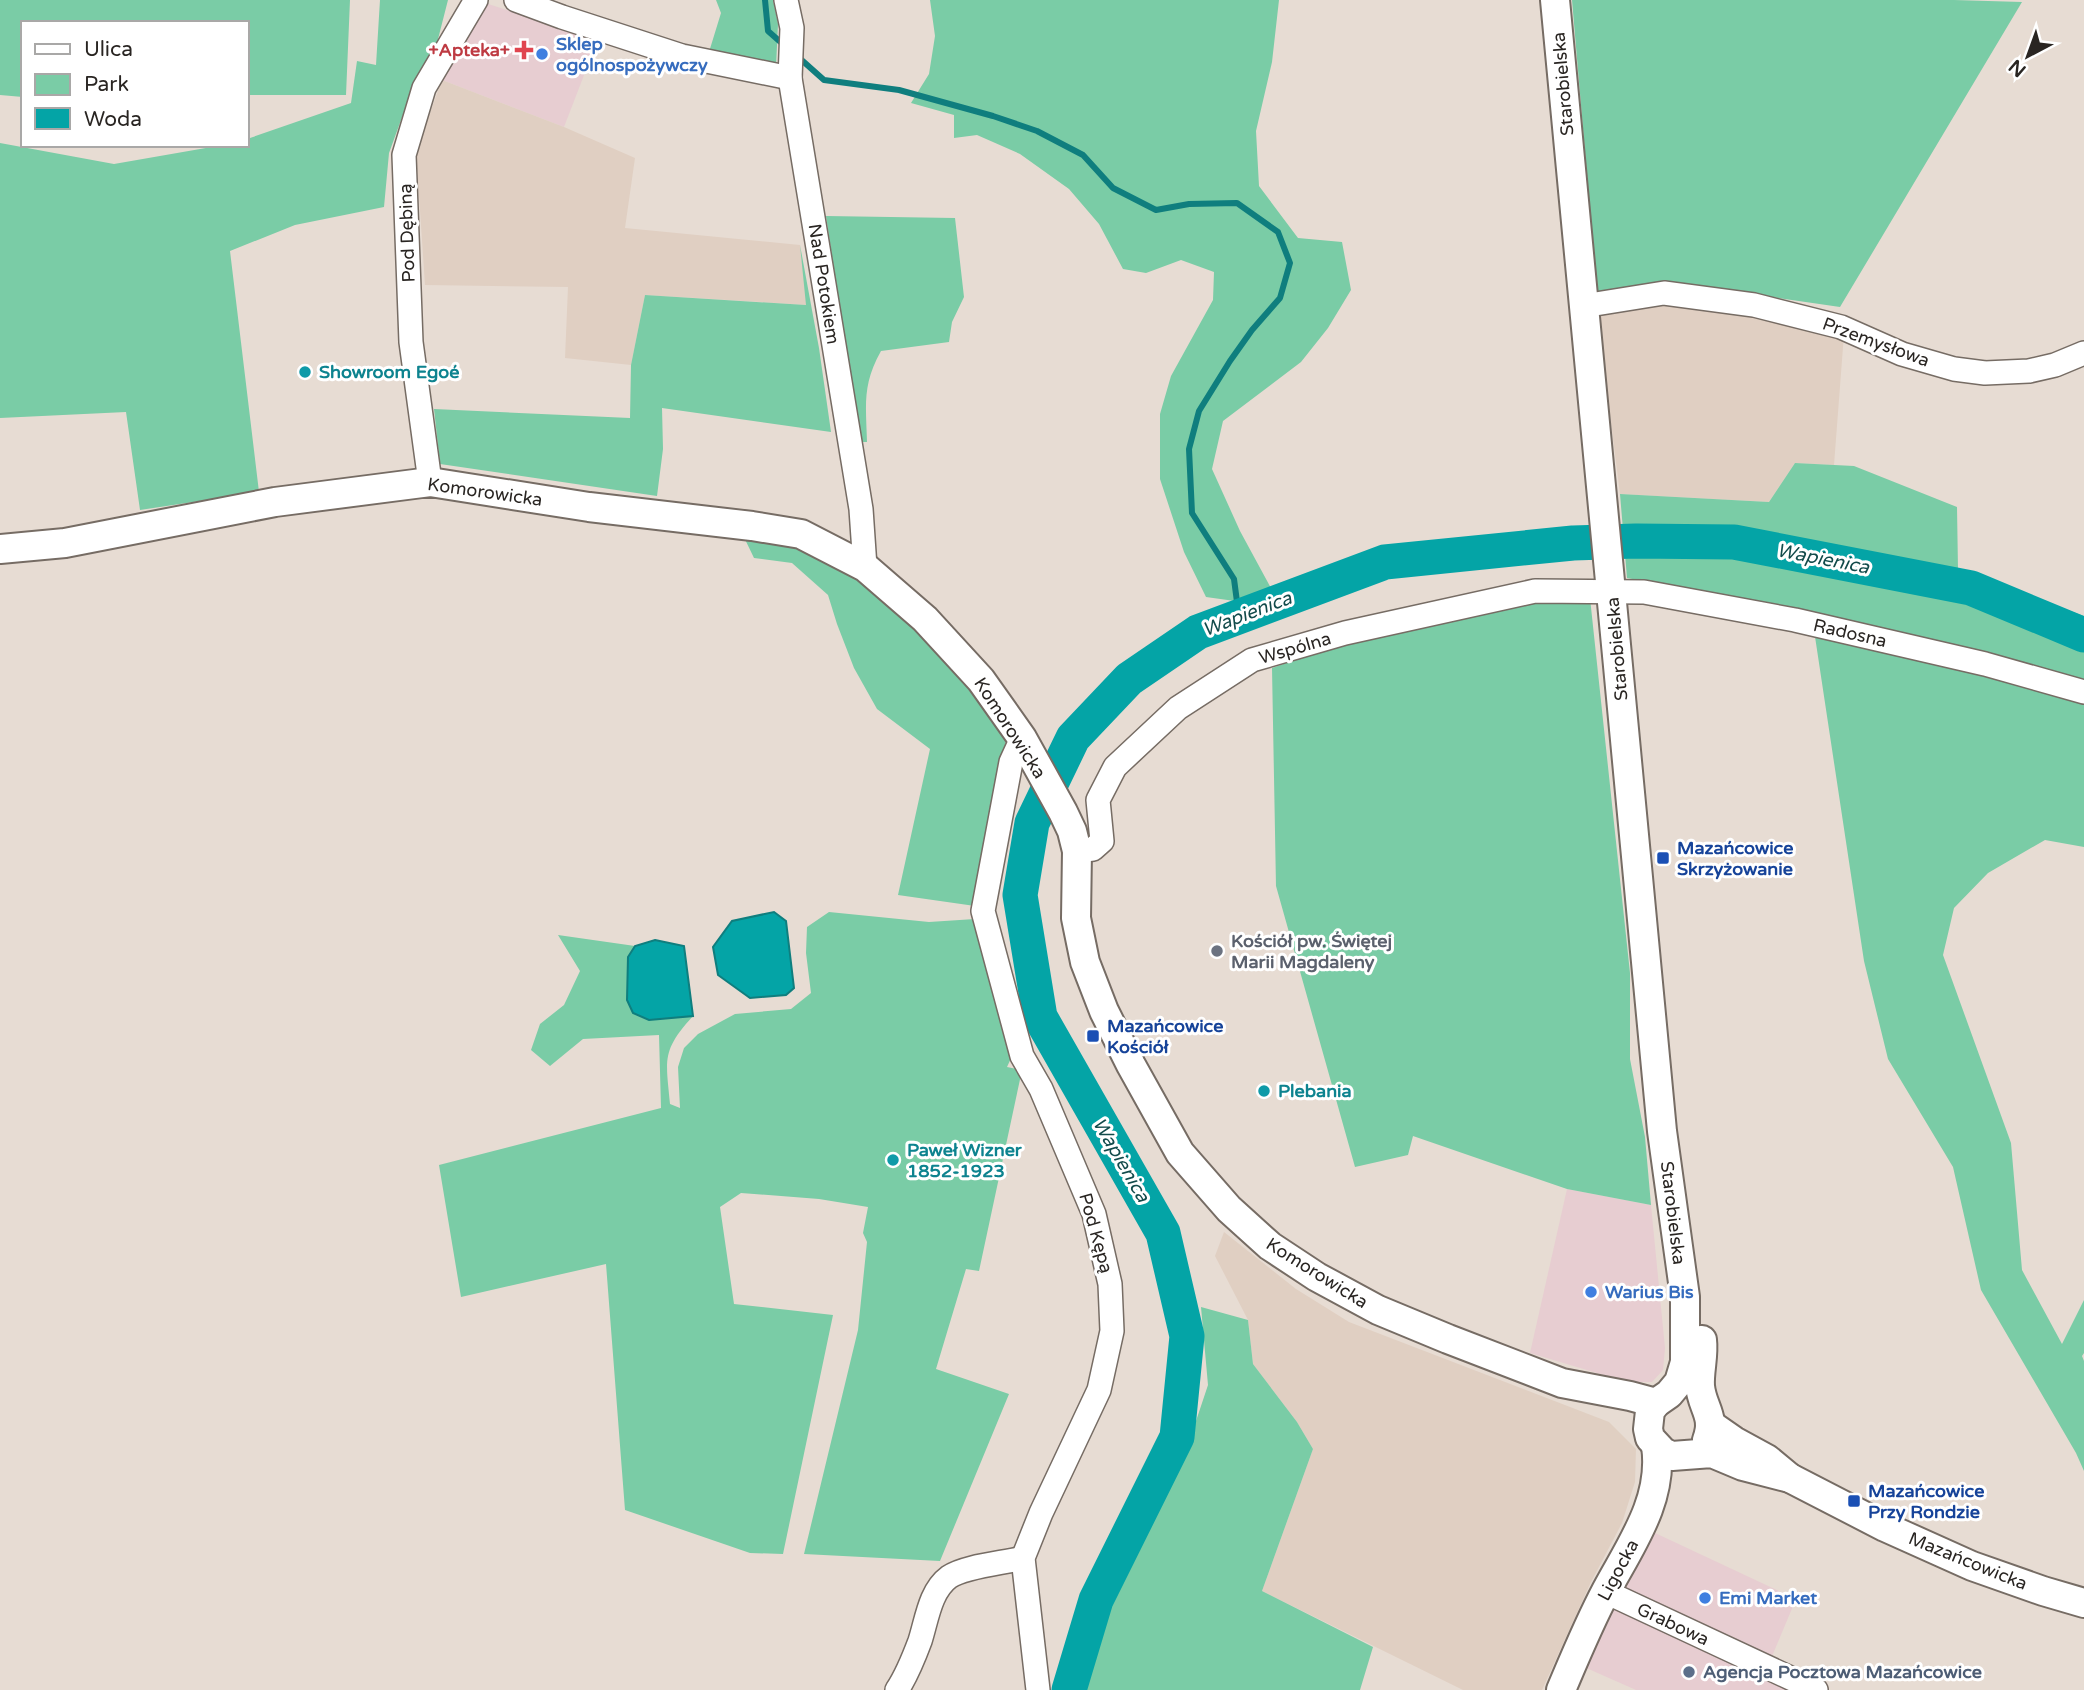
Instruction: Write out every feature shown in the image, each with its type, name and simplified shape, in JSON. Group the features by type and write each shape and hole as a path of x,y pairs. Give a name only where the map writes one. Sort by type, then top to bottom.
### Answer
{"street":[{"name":"Pod Dębiną","path":"430,482 411,342 404,155 424,88 476,0"},
{"path":"516,0 682,57 790,71"},
{"name":"Nad Potokiem","path":"786,0 792,28 790,71 861,509 866,568"},
{"name":"Starobielska","path":"1555,0 1662,1130 1685,1297"},
{"name":"Przemysłowa","path":"1583,306 1664,293 1754,305 1841,327 1902,354 1954,369 1985,373 2029,371 2084,354"},
{"name":"Komorowicka","path":"0,549 65,543 275,502 430,482 589,508 801,534 866,568 925,620 981,680 1027,748 1063,812 1077,851 1076,918 1085,962 1104,1011 1131,1065 1180,1153 1201,1180 1270,1246 1317,1277 1378,1310 1562,1383 1630,1395 1657,1418"},
{"name":"Wspólna","path":"1077,851 1093,849 1102,841 1098,800 1115,767 1178,708 1252,660 1345,634 1535,591 1611,582"},
{"name":"Radosna","path":"1611,582 1644,592 1795,620 1985,664 2084,692"},
{"name":"Pod Kępą","path":"1027,748 1011,762 983,911 1022,1056 1041,1089 1094,1214 1110,1284 1112,1331 1099,1390 1046,1502 1023,1558 1038,1690"},
{"path":"1645,1522 1687,1455 1707,1440 1707,1414 1700,1384 1703,1343 1696,1319 1685,1297"},
{"path":"1685,1297 1685,1362 1679,1382 1657,1418 1663,1452 1672,1456 1712,1453 1743,1466 1790,1478"},
{"path":"1657,1418 1687,1393 1696,1397 1707,1414"},
{"name":"Mazańcowicka","path":"1707,1414 1734,1441 1767,1459 1790,1478 1885,1527 1972,1566 2084,1604"},
{"name":"Ligocka","path":"1561,1690 1605,1592 1645,1522 1656,1480 1657,1418"},
{"path":"897,1690 920,1642 931,1604 944,1583 950,1577 975,1568 1023,1558"},
{"name":"Grabowa","path":"1605,1592 1816,1690"}],"shaded area":[{"path":"485,3 598,39 564,127 442,80"},
{"path":"442,80 564,127 635,158 625,228 800,245 807,305 645,295 631,365 565,358 568,287 425,285 416,151"},
{"path":"1664,299 1754,310 1844,334 1834,465 1795,463 1769,502 1620,494 1597,312"},
{"path":"1567,1189 1651,1205 1665,1348 1663,1370 1652,1382 1627,1382 1530,1353"},
{"path":"1224,1232 1296,1289 1349,1322 1609,1422 1636,1449 1635,1482 1622,1523 1591,1582 1542,1690 1463,1690 1262,1591 1313,1449 1297,1422 1253,1364 1248,1320 1215,1256"},
{"path":"1653,1532 1796,1599 1770,1661 1616,1592"},
{"path":"1612,1605 1801,1690 1636,1690 1584,1667"}],"green space":[{"path":"0,0 350,0 346,95 248,95 248,21 21,21 21,97 0,95"},
{"path":"380,0 448,0 437,43 417,76 389,153 384,207 295,225 230,251 259,492 140,510 126,412 0,418 0,143 114,164 212,147 248,147 248,139 351,103 357,61 376,65"},
{"path":"716,0 773,0 778,24 776,67 709,52 721,13"},
{"path":"930,0 1279,0 1272,62 1256,131 1259,186 1298,238 1342,242 1351,290 1328,328 1301,362 1223,421 1212,469 1240,531 1272,590 1249,603 1206,597 1184,552 1160,479 1160,414 1171,376 1213,300 1214,272 1181,260 1146,273 1123,269 1099,224 1069,189 1020,154 977,135 954,138 954,115 911,103 929,74 935,36"},
{"path":"1572,0 2022,2 1840,307 1661,281 1597,292"},
{"path":"826,216 955,218 964,297 952,322 949,342 881,351 868,385 867,442 860,442"},
{"path":"800,245 831,432 662,408 663,449 657,496 440,464 434,409 630,418 631,365 645,295 806,305"},
{"path":"1795,463 1854,466 1957,507 1958,570 2084,616 2084,687 1795,609 1627,578 1620,494 1769,502"},
{"path":"741,531 792,540 865,580 975,686 1007,734 975,906 898,895 930,749 877,709 854,668 828,595 792,563 754,558"},
{"path":"1590,598 1630,973 1630,1059 1645,1137 1651,1205 1567,1189 1413,1136 1408,1155 1355,1167 1276,886 1272,668 1350,641 1537,600"},
{"path":"1814,630 2084,698 2084,847 2045,840 1988,873 1954,908 1943,955 2011,1143 2022,1270 2062,1344 2084,1300 2084,1471 1981,1290 1953,1167 1888,1059 1864,961"},
{"path":"829,912 929,922 975,919 1013,1054 1007,1067 1022,1070 979,1271 966,1269 936,1369 1009,1394 940,1561 804,1554 858,1330 867,1242 863,1233 868,1207 819,1199 741,1193 720,1207 734,1304 833,1315 783,1554 750,1553 625,1510 606,1264 461,1297 439,1165 661,1108 659,1035 583,1039 550,1066 531,1050 540,1024 564,1005 580,971 558,935 635,946 628,957 649,1020 693,1016 675,1038 668,1057 670,1104 680,1108 678,1067 684,1048 698,1034 735,1014 791,1009 811,993 806,953 807,927"},
{"path":"1201,1307 1248,1320 1253,1364 1297,1422 1313,1449 1262,1591 1373,1647 1360,1690 1084,1690 1096,1637 1132,1549 1185,1454 1208,1385"}],"water":[{"path":"774,912 786,921 794,988 786,995 750,998 718,975 713,947 732,921"},
{"path":"655,940 684,946 693,1016 649,1020 633,1013 627,1000 628,957 635,946"}],"waterway":[{"path":"765,0 768,31 785,46"},
{"path":"796,55 824,80 899,90 1037,131 1083,155 1113,188 1156,210 1189,204 1237,203 1278,232 1290,263 1280,298 1252,330 1199,411 1189,449 1192,513 1234,579 1239,617"},
{"name":"Wapienica","path":"1069,1690 1096,1600 1177,1437 1187,1336 1163,1233 1040,1017 1020,895 1032,823 1073,738 1129,679 1198,632 1385,562 1573,543 1734,542 1971,588 2084,635"}],"place":[{"name":"+Apteka+","path":"524,50"},
{"name":"Sklep ogólnospożywczy","path":"542,54"},
{"name":"Showroom Egoé","path":"305,372"},
{"name":"Mazańcowice Skrzyżowanie","path":"1663,858"},
{"name":"Kościół pw. Świętej Marii Magdaleny","path":"1217,951"},
{"name":"Mazańcowice Kościół","path":"1093,1036"},
{"name":"Plebania","path":"1264,1091"},
{"name":"Paweł Wizner 1852-1923","path":"893,1160"},
{"name":"Warius Bis","path":"1591,1292"},
{"name":"Mazańcowice Przy Rondzie","path":"1854,1501"},
{"name":"Emi Market","path":"1705,1598"},
{"name":"Agencja Pocztowa Mazańcowice","path":"1689,1672"}]}
